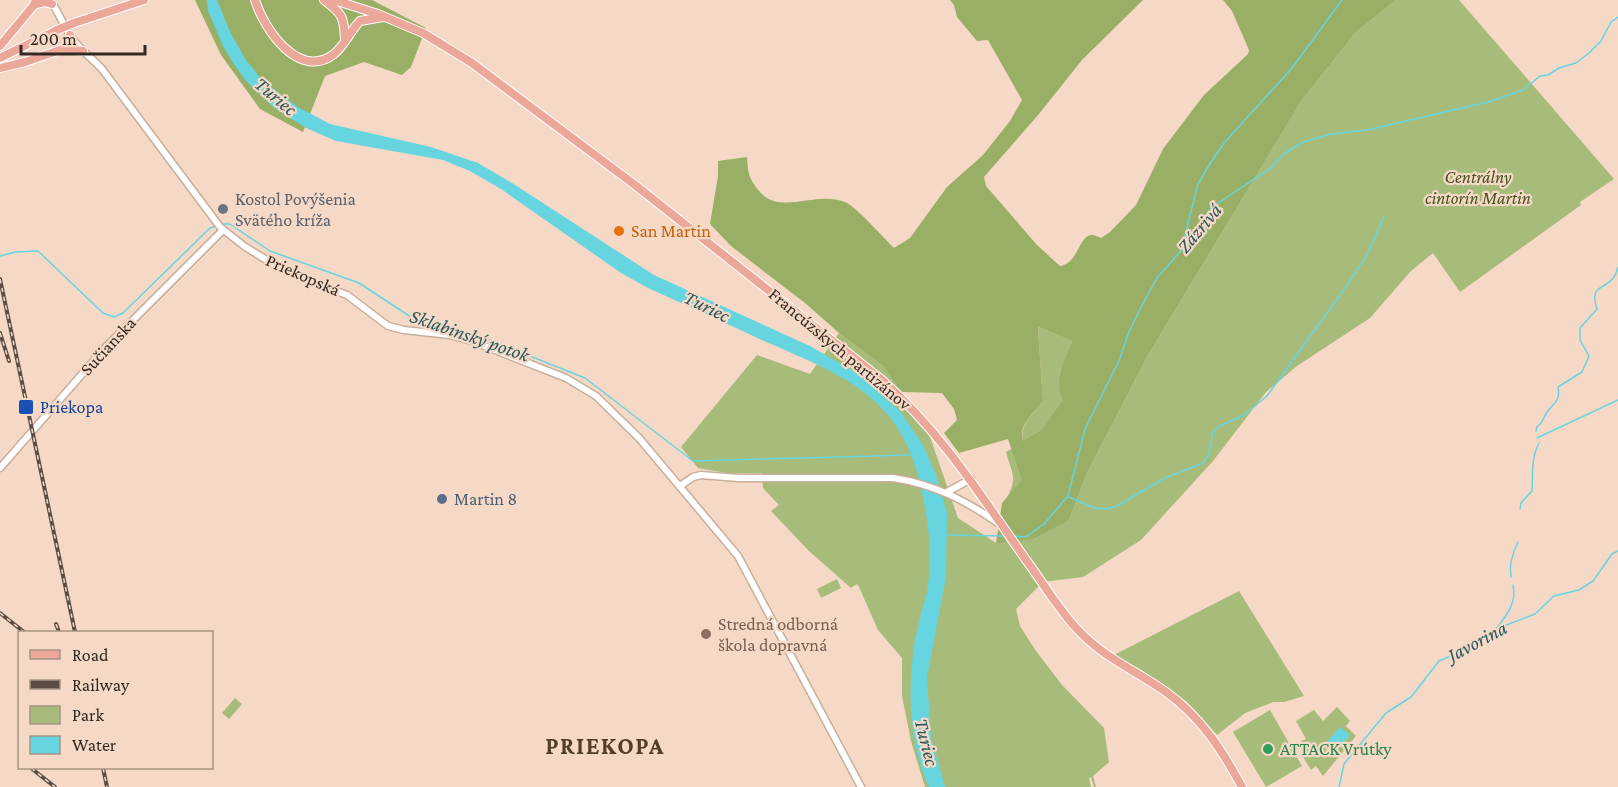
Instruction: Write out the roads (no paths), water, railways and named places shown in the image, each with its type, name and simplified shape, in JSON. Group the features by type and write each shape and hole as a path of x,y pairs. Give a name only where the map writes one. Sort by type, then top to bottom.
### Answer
{"main road":[{"path":"0,58 74,23 144,0"},
{"path":"324,0 343,18 345,40"},
{"name":"Francúzskych partizánov","path":"334,0 385,16 433,38 472,63 641,190 897,394 937,435 971,479 1001,525 1076,627 1102,653 1160,688 1188,711 1214,740 1242,787"},
{"path":"0,46 35,3 51,2"},
{"path":"256,4 266,26 277,42 301,57 315,60 325,59 336,52 360,21 385,16"},
{"path":"63,49 68,44 70,35"},
{"path":"0,68 63,49 82,51"}],"street":[{"name":"Priekopská","path":"51,2 82,51 102,69 222,229 272,263 304,279 347,295 388,326 463,338 574,382 596,396 639,438 738,556 861,787"},
{"name":"Sučianska","path":"0,468 104,349 222,229"},
{"path":"959,487 960,465"},
{"path":"680,486 693,477 701,475 738,478 874,477 916,482 972,505 1001,525"},
{"path":"945,492 971,479"}],"water":[{"name":"Turiec","path":"207,0 217,0 230,32 246,60 263,81 298,107 330,124 431,147 478,163 654,275 810,346 855,372 900,411 923,445 936,475 947,512 946,577 927,677 931,737 945,787 929,787 917,752 912,715 912,658 929,580 929,535 924,502 916,467 907,445 888,415 876,402 862,390 830,371 648,288 621,273 501,189 470,171 443,160 336,141 306,128 273,107 246,81 223,46 208,11"},
{"path":"1340,727 1350,735 1336,751 1326,743"}],"waterway":[{"path":"1182,247 1198,184 1211,162 1225,142 1292,68 1342,0"},
{"name":"Zázrivá","path":"1012,536 1026,537 1044,524 1068,496 1085,429 1119,361 1141,307 1157,278 1193,237 1211,208 1272,167 1285,153 1303,142 1331,134 1367,130 1488,102 1523,90 1540,76 1576,63 1601,41 1611,22 1618,17"},
{"path":"1069,497 1095,508 1107,509 1117,506 1165,478 1203,463 1209,454 1213,432 1218,427 1244,415 1267,396 1367,255 1384,217"},
{"name":"Sklabinský potok","path":"221,224 230,224 270,251 359,283 417,321 439,328 475,334 585,378 693,461 911,455"},
{"name":"Sklabinský potok","path":"0,256 16,252 38,251 103,313 114,317 123,313 210,228 216,226"},
{"path":"1536,431 1548,410 1557,400 1558,387 1582,372 1589,356 1580,340 1580,328 1597,309 1596,292 1614,277 1618,267"},
{"path":"1537,438 1618,400"},
{"path":"1520,509 1521,503 1532,491 1534,460 1539,443"},
{"name":"Zázrivá","path":"946,535 1005,536"},
{"path":"1511,577 1512,559 1518,542"},
{"name":"Javorina","path":"1339,787 1344,764 1386,713 1411,697 1439,661 1477,645 1496,629 1535,614 1554,596 1579,590 1593,581 1612,554 1618,551"},
{"path":"1496,629 1507,614 1514,598 1513,585"}],"railway":[{"path":"0,279 75,631"},
{"path":"0,333 9,361"},
{"path":"0,613 23,631"},
{"path":"56,624 59,631"},
{"path":"32,769 55,787"},
{"path":"103,769 107,787"}],"place":[{"name":"Kostol Povýšenia Svätého kríža","path":"223,209"},
{"name":"San Martin","path":"619,231"},
{"name":"Priekopa","path":"26,407"},
{"name":"Martin 8","path":"442,499"},
{"name":"Stredná odborná škola dopravná","path":"706,634"},
{"name":"ATTACK Vrútky","path":"1268,749"}],"district":[{"name":"PRIEKOPA","path":"605,745"}],"park label":[{"name":"Centrálny cintorín Martin","path":"1478,187"}]}
